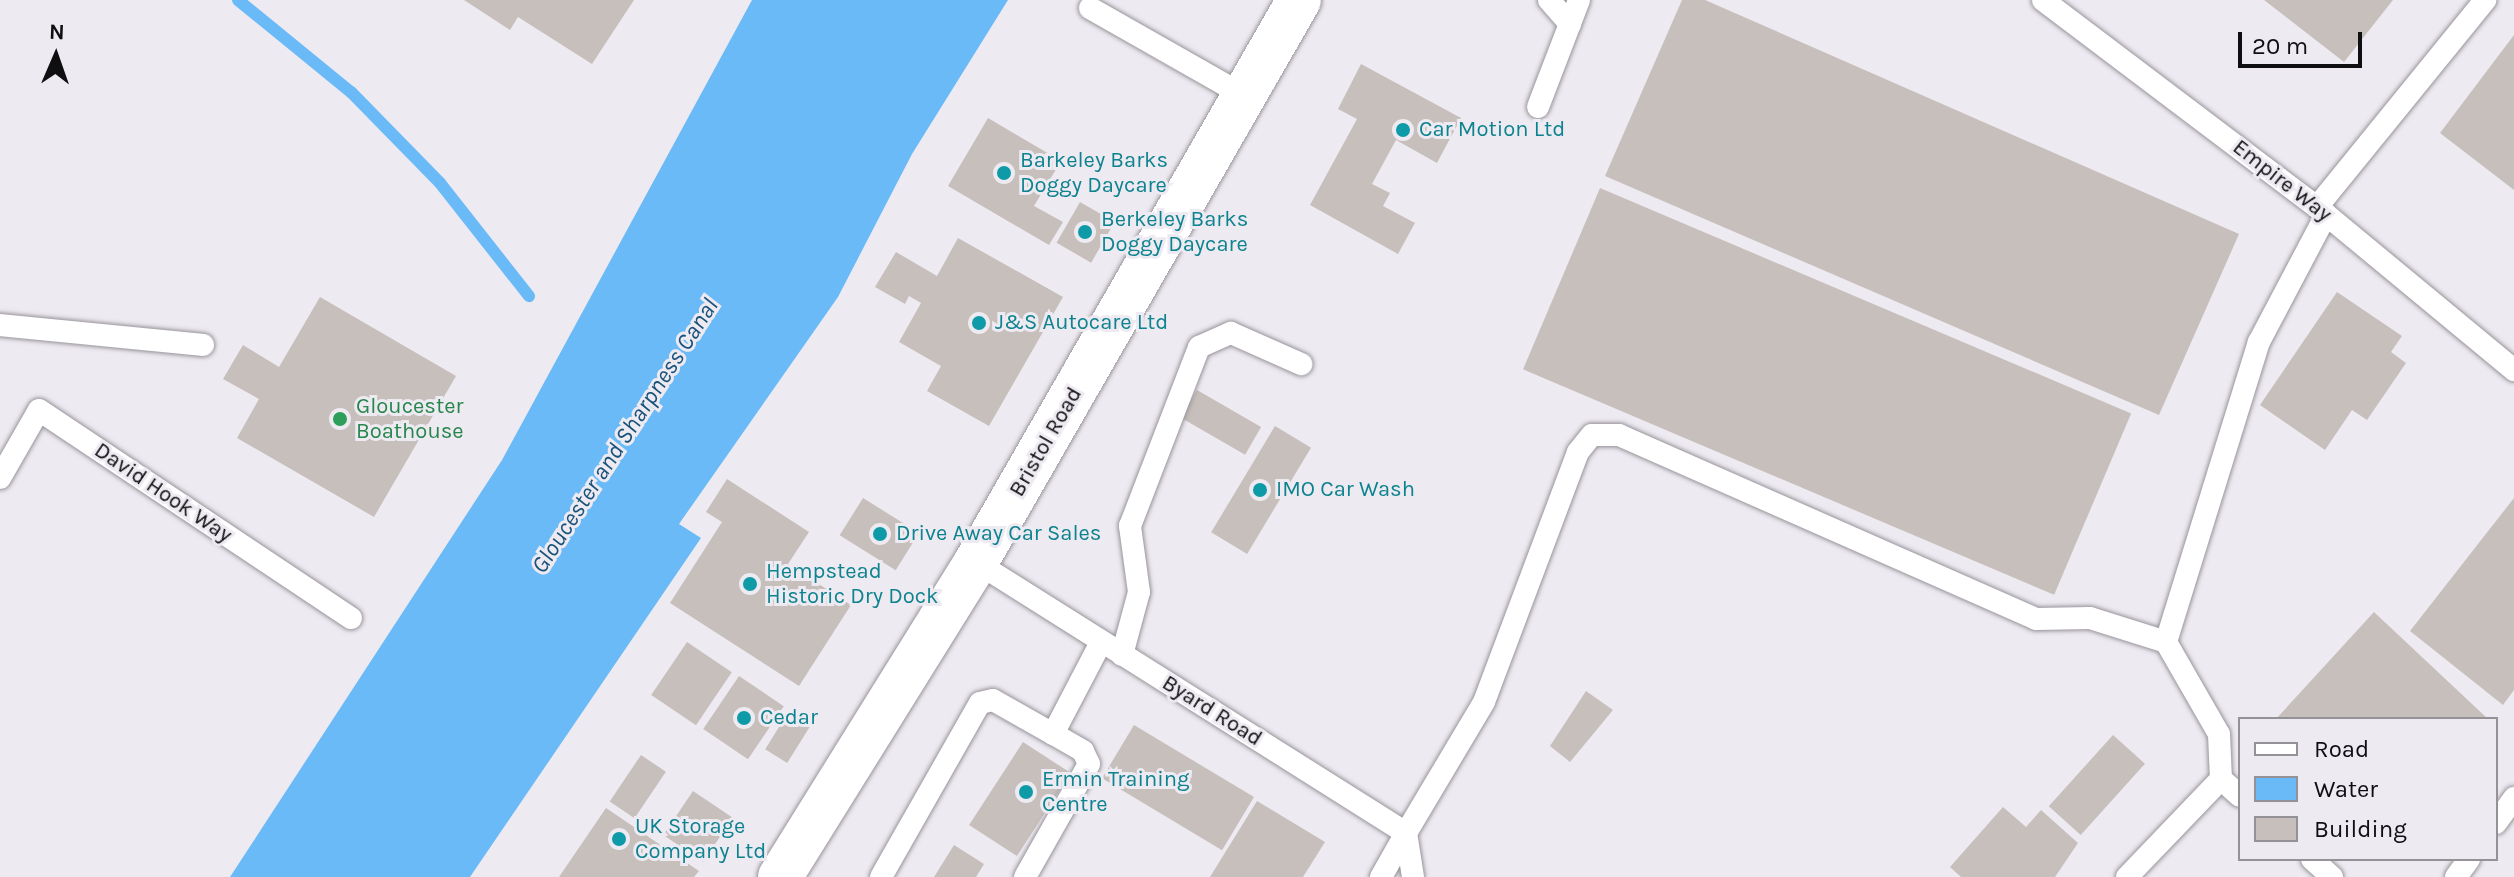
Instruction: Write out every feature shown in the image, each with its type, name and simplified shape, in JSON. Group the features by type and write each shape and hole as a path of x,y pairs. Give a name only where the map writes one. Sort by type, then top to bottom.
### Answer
{"street":[{"name":"Bristol Road","path":"780,877 976,562 1299,0"}],"lane":[{"path":"1549,0 1570,24"},
{"path":"1538,107 1579,0"},
{"name":"Empire Way","path":"2043,0 2321,211 2514,370"},
{"path":"2166,642 2259,342 2321,211 2485,0"},
{"path":"1090,8 1245,96"},
{"path":"0,325 203,345"},
{"path":"1122,655 1139,592 1130,526 1199,347 1231,333 1301,364"},
{"name":"David Hook Way","path":"0,478 39,410 351,618"},
{"path":"1381,877 1484,702 1578,452 1592,435 1619,435 2036,619 2090,618 2166,642 2219,734 2221,779 2238,794"},
{"name":"Byard Road","path":"976,562 1406,833"},
{"path":"1053,734 1101,642"},
{"path":"881,877 980,703 993,700 1083,751 1089,764 1025,877"},
{"path":"2127,877 2221,779"},
{"path":"2498,820 2514,798"},
{"path":"1406,833 1413,877"},
{"path":"2314,861 2332,877"}],"water":[{"name":"Gloucester and Sharpness Canal","path":"752,0 1008,0 912,154 838,297 679,524 701,538 470,877 230,877 502,460"}],"building":[{"path":"464,0 634,0 592,64 518,17 510,30"},
{"path":"1682,0 1705,0 2239,234 2159,415 1605,176"},
{"path":"2264,0 2393,0 2344,62"},
{"path":"2514,35 2514,190 2440,133"},
{"name":"Car Motion Ltd","path":"1361,64 1461,118 1437,163 1396,140 1372,184 1390,193 1383,206 1415,223 1398,254 1310,205 1357,119 1338,109"},
{"name":"Barkeley Barks Doggy Daycare","path":"988,118 1061,161 1034,206 1063,222 1049,245 948,186"},
{"path":"1600,188 2131,413 2054,595 1523,369"},
{"name":"Berkeley Barks Doggy Daycare","path":"1080,202 1115,222 1091,263 1056,243"},
{"name":"J&S Autocare Ltd","path":"958,238 1063,297 989,426 927,391 941,366 899,342 921,303 909,296 905,304 875,287 896,252 937,276"},
{"path":"2337,292 2402,336 2391,352 2406,363 2367,420 2352,410 2325,450 2260,405"},
{"name":"Gloucester Boathouse","path":"320,297 456,376 374,517 237,438 259,399 223,379 243,345 279,367"},
{"path":"1197,390 1261,427 1245,455 1181,418"},
{"name":"IMO Car Wash","path":"1275,426 1311,448 1247,554 1211,532"},
{"name":"Hempstead Historic Dry Dock","path":"727,479 809,532 788,564 851,605 799,686 670,603 722,522 706,512"},
{"name":"Drive Away Car Sales","path":"863,498 919,533 896,570 840,535"},
{"path":"2514,498 2514,690 2503,705 2410,631"},
{"path":"2374,612 2486,717 2278,717"},
{"path":"687,642 732,672 696,725 651,695"},
{"name":"Cedar","path":"739,676 784,706 748,759 703,729"},
{"path":"1586,691 1613,710 1570,762 1550,746"},
{"path":"789,711 811,725 787,763 765,749"},
{"path":"1134,725 1254,797 1222,850 1102,778"},
{"path":"2113,735 2145,764 2081,835 2049,806"},
{"name":"Ermin Training Centre","path":"1023,742 1071,773 1017,856 969,825"},
{"path":"641,755 666,772 635,818 610,801"},
{"path":"693,791 733,818 703,862 663,835"},
{"path":"1257,801 1325,842 1303,877 1210,877"},
{"path":"2003,807 2026,827 2041,810 2078,843 2055,877 1961,877 1950,867"},
{"name":"UK Storage Company Ltd","path":"606,808 699,871 694,877 559,877"},
{"path":"954,845 984,864 976,877 934,877"}],"waterway":[{"path":"238,0 351,92 440,183 529,296"}],"place":[{"name":"Car Motion Ltd","path":"1403,130"},
{"name":"Barkeley Barks Doggy Daycare","path":"1004,173"},
{"name":"Berkeley Barks Doggy Daycare","path":"1085,232"},
{"name":"J&S Autocare Ltd","path":"979,323"},
{"name":"Gloucester Boathouse","path":"340,419"},
{"name":"IMO Car Wash","path":"1260,490"},
{"name":"Drive Away Car Sales","path":"880,534"},
{"name":"Hempstead Historic Dry Dock","path":"750,584"},
{"name":"Cedar","path":"744,718"},
{"name":"Ermin Training Centre","path":"1026,792"},
{"name":"UK Storage Company Ltd","path":"619,839"}]}
